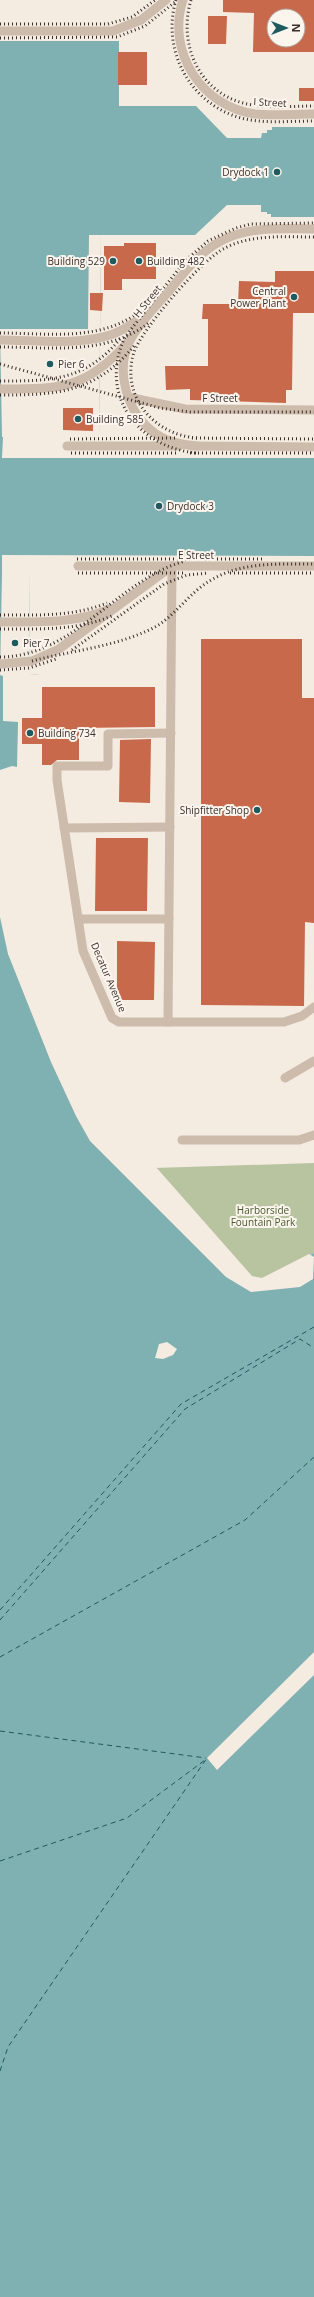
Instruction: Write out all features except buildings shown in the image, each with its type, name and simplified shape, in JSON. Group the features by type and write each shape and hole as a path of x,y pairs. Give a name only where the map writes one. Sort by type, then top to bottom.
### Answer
{"lane":[{"path":"0,31 113,31 141,20 166,0"},
{"name":"I Street","path":"183,0 178,27 180,45 186,65 200,84 215,98 235,108 255,114 314,114"},
{"name":"H Street","path":"197,446 175,442 157,434 137,415 128,397 124,382 124,369 131,338 160,301 198,257 226,239 260,230 314,230"},
{"path":"0,340 84,340 103,337 128,326 160,301"},
{"path":"0,389 46,388 77,381 106,365 131,338"},
{"name":"F Street","path":"128,397 185,409 314,410"},
{"path":"67,446 314,446"},
{"name":"E Street","path":"78,566 314,566"},
{"path":"0,664 25,662 48,655 72,641 172,566"},
{"path":"168,1022 172,566"},
{"path":"0,622 76,620 107,610 134,596"},
{"name":"Decatur Avenue","path":"171,733 108,734 108,766 57,766 64,828 84,951 112,1018 119,1022 284,1022 302,1016 314,1006"},
{"path":"64,828 170,827"},
{"path":"79,919 169,919"},
{"path":"285,1078 314,1061"},
{"path":"182,1140 299,1140 314,1134"}],"green space":[{"name":"Harborside Fountain Park","path":"314,1163 314,1253 262,1280 252,1278 154,1168"}],"water":[{"path":"0,0 4,0 4,41 119,41 119,106 196,106 227,138 261,138 262,133 267,133 267,130 272,130 272,127 314,127 314,217 271,217 271,214 267,214 267,212 261,212 261,205 227,205 195,235 101,235 99,437 3,437 2,458 314,458 314,556 2,555 2,574 29,574 30,674 40,675 40,768 23,768 16,783 12,816 25,952 91,1111 247,1274 262,1280 314,1253 314,2297 0,2297"}],"pier":[{"path":"0,0 4,0 4,41 0,41"},
{"name":"Pier 6","path":"89,235 101,235 99,437 2,437 0,329 88,329"},
{"path":"2,574 29,574 30,674 40,675 40,768 24,770 18,784 14,816 27,952 69,1029 93,1110 155,1166 252,1276 262,1278 309,1254 314,1257 313,1279 300,1287 251,1292 226,1277 90,1141 76,1116 51,1062 8,954 0,917 0,770 12,766 17,767 18,722 3,721 3,676 0,675"},
{"path":"167,1342 177,1349 173,1355 163,1359 155,1358 159,1344"},
{"path":"314,1652 314,1675 217,1770 207,1758"}],"ferry route":[{"path":"0,1610 181,1404 314,1327"},
{"path":"0,1620 185,1409 300,1339 314,1348"},
{"path":"0,1657 245,1520 314,1457"},
{"path":"0,1731 206,1758"},
{"path":"0,2071 8,2047 207,1758"},
{"path":"0,1861 127,1818 205,1760"}],"railway":[{"path":"0,24 108,24 132,17 155,0"},
{"path":"176,0 172,19 173,38 177,56 184,72 194,88 207,101 223,111 250,120 268,122 314,121"},
{"path":"191,0 187,33 190,48 195,63 203,76 214,88 227,97 252,105 270,107 314,106"},
{"path":"0,38 117,37 145,26 175,2"},
{"path":"196,453 175,449 156,440 140,429 128,414 120,397 116,378 118,358 125,337 185,261 208,241 236,228 251,224 314,223"},
{"path":"197,438 181,435 154,421 136,398 132,384 131,368 134,352 139,341 160,312 188,280 202,266 225,248 246,240 257,238 314,237"},
{"path":"0,333 72,334 90,332 124,322 139,312"},
{"path":"0,347 59,348 97,345 116,340 133,333 150,322"},
{"path":"0,381 51,379 66,376 80,371 94,363 107,353 120,339"},
{"path":"0,395 40,394 74,388 90,382 105,373 120,361 135,345"},
{"path":"0,364 160,408 190,412 314,412"},
{"path":"70,439 178,438"},
{"path":"192,438 314,439"},
{"path":"71,453 176,453"},
{"path":"190,453 314,453"},
{"path":"77,559 265,559"},
{"path":"0,657 26,654 51,645 73,632 138,584 161,571 185,561"},
{"path":"32,661 121,641 156,627 209,581 237,569 267,565 314,564"},
{"path":"78,573 186,573"},
{"path":"72,650 164,584 187,575 209,573"},
{"path":"230,573 314,573"},
{"path":"0,615 41,615 68,613 94,608 107,603"},
{"path":"0,629 58,628 86,624 114,615"},
{"path":"0,670 29,668 56,659"}],"place":[{"name":"Drydock 1","path":"277,172"},
{"name":"Building 529","path":"113,261"},
{"name":"Building 482","path":"139,261"},
{"name":"Central Power Plant","path":"294,297"},
{"name":"Pier 6","path":"50,364"},
{"name":"Building 585","path":"78,419"},
{"name":"Drydock 3","path":"159,506"},
{"name":"Pier 7","path":"15,643"},
{"name":"Building 734","path":"30,733"},
{"name":"Shipfitter Shop","path":"257,810"}]}
